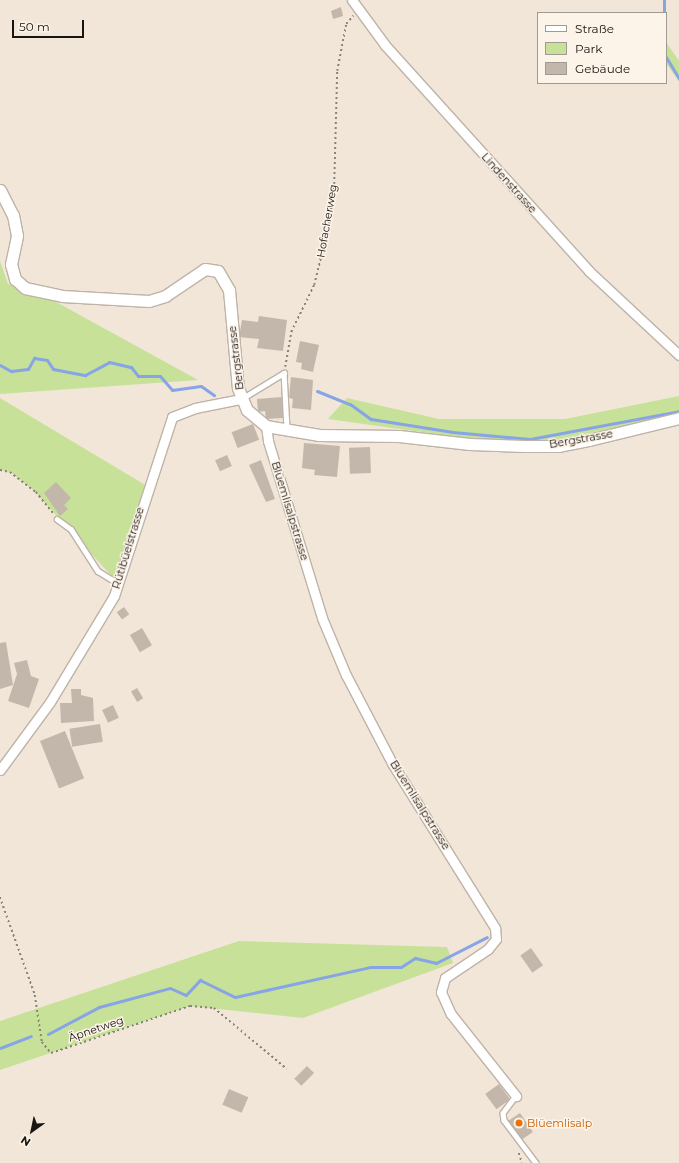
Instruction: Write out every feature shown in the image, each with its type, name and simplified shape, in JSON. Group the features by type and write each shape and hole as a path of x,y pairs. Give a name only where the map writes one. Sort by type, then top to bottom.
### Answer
{"street":[{"name":"Lindenstrasse","path":"352,0 385,45 589,271 679,355"},
{"name":"Bergstrasse","path":"0,190 13,215 17,236 11,264 15,279 26,288 62,296 149,301 165,296 205,269 218,271 229,290 236,376 241,399 247,410 266,426 287,431 399,436 495,446 558,446 679,418"},
{"name":"Rütibüelstrasse","path":"0,770 50,702 108,608 119,584 147,486 172,417 195,408 241,399"},
{"name":"Blüemlisalpstrasse","path":"266,426 268,441 322,618 346,675 392,763 495,928 496,939 488,949 445,978 441,992 451,1014 516,1096"}],"lane":[{"path":"241,399 284,373 287,431"},
{"path":"58,519 71,529 98,571 119,584"},
{"name":"Blüemlisalpstrasse","path":"516,1096 503,1113 504,1120 536,1163"}],"path":[{"name":"Hofacherweg","path":"284,373 290,332 314,284 329,224 335,170 337,72 346,24 353,15"},
{"path":"0,470 10,472 36,492 58,519"},
{"name":"Äpnetweg","path":"0,897 35,995 42,1042 51,1053 190,1006 214,1008 287,1069"}],"green space":[{"path":"667,43 679,61 679,81 667,65"},
{"path":"0,261 8,284 47,297 198,380 0,394"},
{"path":"679,396 679,418 589,440 508,444 328,419 347,398 439,419 565,419"},
{"path":"0,398 147,486 119,584 32,489 10,472 0,470"},
{"path":"239,941 447,947 453,963 303,1018 190,1006 0,1070 0,1021"}],"building":[{"path":"341,7 343,16 333,19 331,11"},
{"path":"259,316 287,320 283,351 257,348 259,339 239,337 242,320 258,322"},
{"path":"300,341 319,345 313,372 301,369 302,363 296,362"},
{"path":"291,377 313,380 311,410 292,408 293,399 289,398"},
{"path":"282,397 283,418 266,419 265,411 258,412 257,399"},
{"path":"253,424 259,440 238,448 232,432"},
{"path":"304,443 340,446 337,477 314,475 315,470 302,468"},
{"path":"370,447 371,473 350,474 349,448"},
{"path":"227,455 232,466 220,471 215,460"},
{"path":"261,460 275,499 266,502 249,465"},
{"path":"56,482 71,498 64,505 68,509 60,516 44,493"},
{"path":"124,607 129,614 122,620 117,612"},
{"path":"142,628 152,645 140,652 130,635"},
{"path":"6,642 13,685 0,689 0,643"},
{"path":"27,660 31,676 39,679 29,708 8,701 17,674 14,663"},
{"path":"137,688 143,698 137,702 131,692"},
{"path":"71,689 81,689 81,695 93,698 94,721 61,723 60,703 72,703"},
{"path":"113,705 119,718 108,723 102,710"},
{"path":"100,724 103,742 72,747 69,729"},
{"path":"65,731 84,778 59,788 40,741"},
{"path":"531,948 543,965 532,973 520,955"},
{"path":"307,1066 314,1073 301,1086 294,1079"},
{"path":"499,1084 510,1099 496,1109 485,1094"},
{"path":"229,1089 248,1097 242,1113 222,1105"},
{"path":"520,1113 533,1132 521,1140 508,1121"}],"waterway":[{"path":"664,0 664,12"},
{"path":"667,59 679,79"},
{"path":"0,365 11,371 28,369 34,358 47,360 53,369 85,375 109,362 131,367 138,376 160,376 172,390 201,386 214,395"},
{"path":"317,391 350,404 371,419 453,432 530,439 679,411"},
{"path":"48,1034 99,1007 170,988 186,995 200,980 235,997 370,967 401,967 415,958 436,963 487,937"},
{"path":"0,1048 31,1036"}],"place":[{"name":"Blüemlisalp","path":"519,1123"}]}
